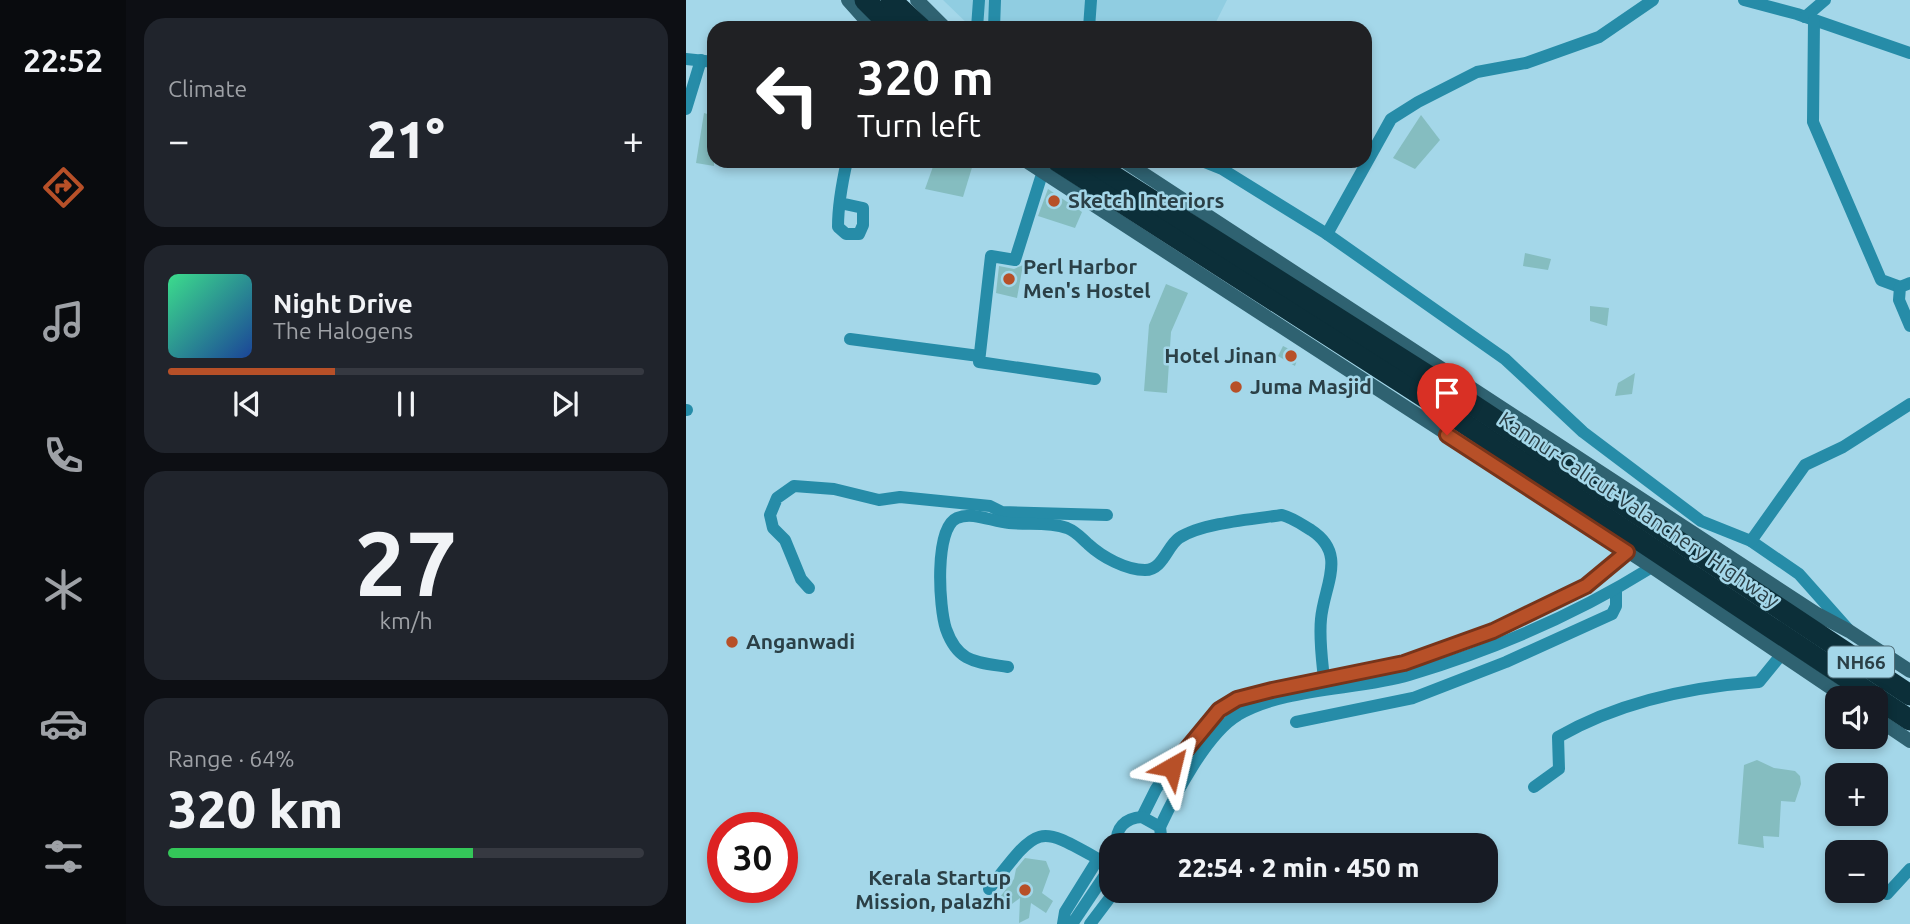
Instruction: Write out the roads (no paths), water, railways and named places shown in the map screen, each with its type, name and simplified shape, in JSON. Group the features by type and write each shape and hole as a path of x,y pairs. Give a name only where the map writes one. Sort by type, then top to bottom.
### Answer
{"highway":[{"path":"876,9 904,21"},
{"name":"Kannur-Calicut-Valanchery Highway","path":"1051,168 1432,402 1910,720"},
{"name":"NH66","path":"1101,168 1446,387 1796,642"},
{"name":"Kannur-Calicut-Valanchery Highway","path":"1796,642 1910,695"}],"street":[{"path":"848,0 876,9"},
{"path":"917,0 938,21"},
{"path":"978,21 979,0"},
{"path":"994,21 995,0"},
{"path":"1089,21 1091,0"},
{"path":"1372,153 1391,119 1418,102 1477,72 1525,63 1599,37 1653,0"},
{"path":"1744,0 1809,18 1910,53"},
{"path":"1825,0 1809,18 1813,122 1881,281 1905,285 1899,300 1910,326"},
{"path":"686,59 707,61"},
{"path":"686,109 707,63"},
{"path":"840,203 846,168"},
{"path":"1049,168 1015,260 991,256 979,362 1095,379"},
{"path":"1051,168 1627,552 1796,642 1835,686"},
{"path":"1135,168 1817,614 1849,631 1910,671"},
{"path":"1220,168 1326,234 1505,359 1583,432 1701,521 1751,541 1800,574 1849,631"},
{"path":"1326,234 1363,168"},
{"path":"850,339 979,356"},
{"path":"1751,541 1805,465 1843,447 1910,404"},
{"path":"809,588 801,579 785,540 774,528 770,515 777,498 794,486 834,489 879,500 919,498 989,506 1002,512 1050,520 1117,563 1145,570 1155,567 1178,539 1216,525 1282,515 1292,518 1321,537 1330,549 1332,567 1320,626 1324,679"},
{"path":"1008,667 972,661 960,655 952,645 945,624 940,571 943,537 949,524 958,517 975,516 1008,523 1107,515"},
{"path":"1142,817 1156,789 1188,745 1219,710 1237,699 1404,663 1493,631 1586,586 1627,552"},
{"path":"1161,833 1160,827 1177,790 1207,746 1237,715 1279,700 1407,676 1555,622 1652,567"},
{"path":"1296,722 1413,698 1506,662 1612,614 1616,606 1615,590"},
{"path":"1534,787 1559,769 1558,737 1581,723 1606,712 1708,686 1759,682 1796,642"},
{"path":"1888,726 1910,741"},
{"path":"1118,833 1127,821 1142,817 1160,827"},
{"path":"989,889 1025,843 1046,834 1057,836 1098,859 1065,912 1063,924"},
{"path":"1888,893 1910,869"},
{"path":"1072,924 1099,884"},
{"path":"1090,924 1106,903"}],"place":[{"name":"Sketch Interiors","path":"1054,201"},
{"name":"Perl Harbor Men's Hostel","path":"1009,279"},
{"name":"Hotel Jinan","path":"1291,356"},
{"name":"Juma Masjid","path":"1236,387"},
{"name":"Anganwadi","path":"732,642"},
{"name":"Kerala Startup Mission, palazhi","path":"1025,890"}]}
